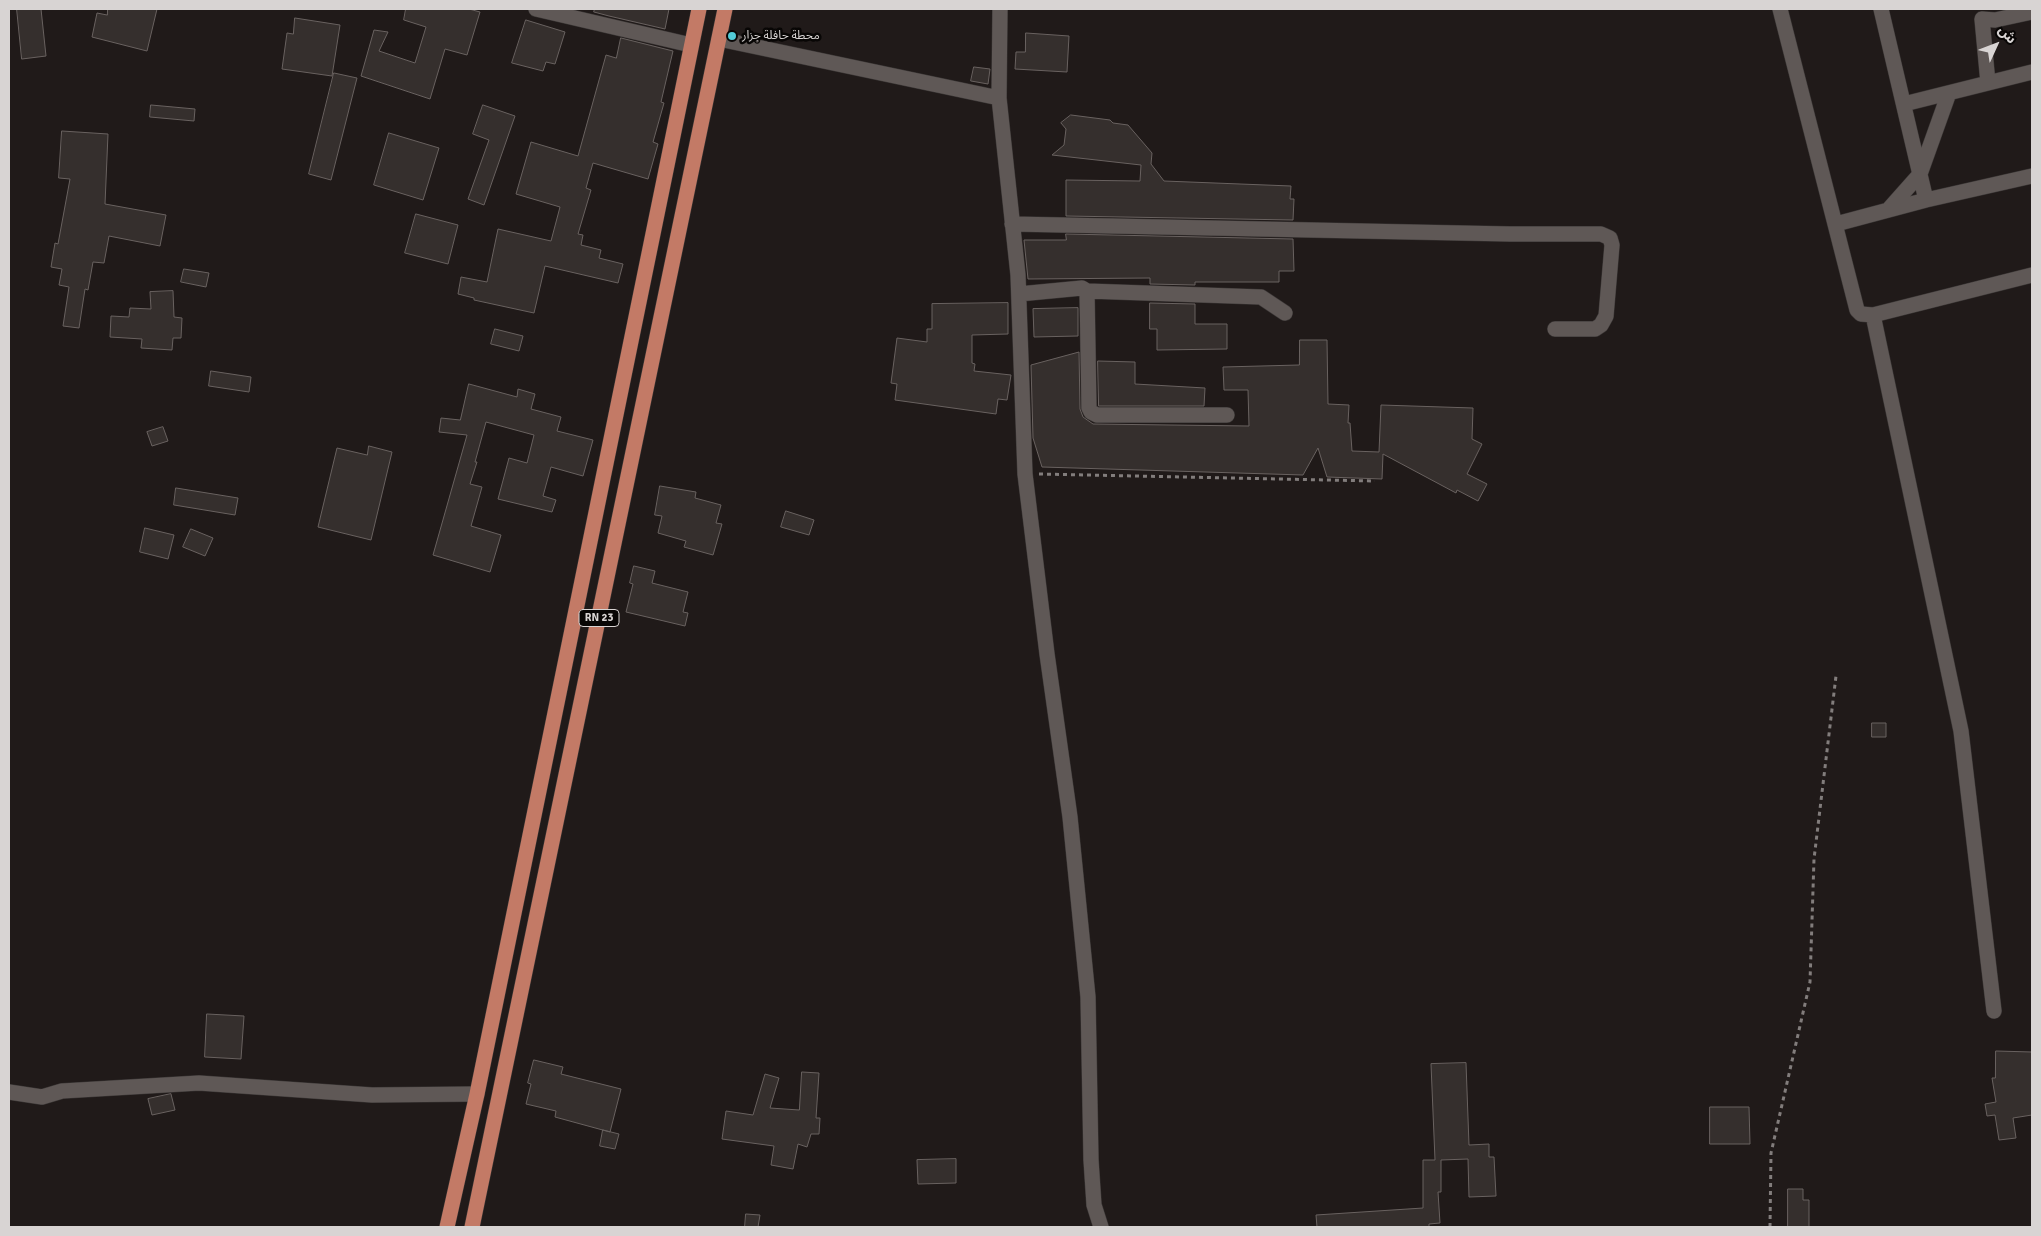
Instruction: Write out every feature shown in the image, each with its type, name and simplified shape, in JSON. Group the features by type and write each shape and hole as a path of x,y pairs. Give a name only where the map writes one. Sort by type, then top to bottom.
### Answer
{"highway":[{"name":"RN 23","path":"447,1227 477,1094 698,9"},
{"name":"RN 23","path":"472,1227 725,9"}],"street":[{"path":"536,9 691,45"},
{"path":"1000,9 999,98 1018,294 1026,474 1047,654 1070,817 1086,978 1092,1178 1094,1204 1101,1227"},
{"path":"1780,9 1857,310 1861,314 1873,315 2032,275"},
{"path":"1880,9 1926,200"},
{"path":"1981,14 1994,20 2032,12"},
{"path":"1981,14 1988,83"},
{"path":"719,39 999,98"},
{"path":"1904,104 2032,72"},
{"path":"1888,210 1920,174 1949,93"},
{"path":"1836,224 1926,200 2032,176"},
{"path":"1012,224 1510,234 1601,234 1610,238 1612,245 1606,316 1601,325 1595,329 1555,328"},
{"path":"1018,294 1082,288 1087,291 1261,297 1285,313"},
{"path":"1087,291 1089,408 1091,412 1097,415 1227,415"},
{"path":"1873,315 1961,731 1994,1011"},
{"path":"9,1092 42,1097 62,1091 199,1083 372,1095 477,1094"}],"path":[{"path":"1026,474 1375,481"},
{"path":"1770,1227 1771,1153 1810,982 1814,859 1836,676"}],"building":[{"path":"17,9 41,9 46,56 22,59"},
{"path":"108,9 157,9 147,51 92,37 97,13 107,15"},
{"path":"406,9 469,9 480,12 467,55 445,49 430,99 361,76 374,30 388,32 379,51 415,63 426,27 404,20"},
{"path":"595,9 669,9 665,29 594,12"},
{"path":"295,18 340,25 332,76 282,69 287,33 293,34"},
{"path":"526,20 565,32 555,64 546,62 543,71 512,63"},
{"path":"1026,33 1069,36 1067,72 1015,69 1016,52 1025,52"},
{"path":"621,38 673,51 661,102 664,103 653,142 658,144 648,179 593,163 586,188 591,190 578,234 583,235 581,245 601,250 599,258 623,264 618,283 545,266 534,313 474,300 474,298 458,294 461,277 487,282 498,229 551,241 560,207 516,194 531,142 578,156 606,55 616,58"},
{"path":"974,67 990,69 988,84 971,81"},
{"path":"334,73 357,78 331,180 309,174"},
{"path":"151,105 195,109 194,121 150,117"},
{"path":"483,105 515,116 484,205 468,199 489,140 473,134"},
{"path":"1071,115 1110,120 1113,123 1128,125 1152,153 1151,164 1164,181 1291,186 1290,199 1294,199 1293,220 1066,216 1066,180 1140,181 1141,165 1052,155 1064,145 1066,129 1061,123"},
{"path":"62,131 108,134 105,204 166,215 160,246 109,236 104,263 93,262 88,290 85,289 79,328 63,326 69,287 59,285 62,269 51,267 55,243 58,244 70,179 59,178"},
{"path":"389,133 439,148 423,200 374,185"},
{"path":"416,214 458,225 448,264 405,253"},
{"path":"1066,234 1293,239 1294,271 1279,271 1279,282 1195,282 1195,285 1150,284 1150,278 1028,279 1024,240 1066,240"},
{"path":"184,269 209,273 206,287 181,282"},
{"path":"173,291 174,317 182,318 181,338 173,338 172,350 141,348 142,339 110,337 111,316 129,317 130,308 151,309 150,292"},
{"path":"1008,303 1008,334 972,335 972,363 975,364 974,371 1011,375 1007,400 998,399 996,414 895,400 897,384 891,383 897,338 927,342 927,329 932,329 932,304"},
{"path":"1150,303 1195,304 1195,324 1227,324 1227,349 1157,350 1157,329 1150,329"},
{"path":"1078,308 1078,336 1034,337 1033,309"},
{"path":"495,329 523,336 519,351 491,344"},
{"path":"1300,340 1327,340 1328,404 1349,405 1348,423 1350,423 1352,451 1379,452 1381,405 1473,408 1472,439 1482,444 1467,474 1487,484 1478,501 1457,490 1456,493 1383,454 1382,479 1327,477 1318,448 1303,475 1042,467 1033,438 1031,365 1079,352 1080,409 1083,417 1093,424 1249,426 1248,390 1224,390 1223,367 1299,365"},
{"path":"1098,361 1135,362 1135,384 1205,388 1204,406 1099,406"},
{"path":"211,371 251,377 249,392 209,386"},
{"path":"469,384 517,397 518,389 535,394 531,409 561,417 557,431 593,440 583,476 551,467 543,496 556,500 552,512 498,499 509,458 527,463 534,435 486,422 470,484 482,487 471,526 501,535 490,572 433,555 467,435 439,432 441,418 460,420"},
{"path":"163,427 168,441 152,446 147,432"},
{"path":"369,446 392,452 371,540 318,527 337,448 367,455"},
{"path":"660,486 696,492 695,498 721,505 716,523 722,524 713,555 684,547 686,541 658,533 662,516 655,515"},
{"path":"176,488 238,498 235,515 174,505"},
{"path":"786,511 814,520 809,535 781,527"},
{"path":"145,528 174,535 168,559 140,552"},
{"path":"191,529 213,538 205,556 183,547"},
{"path":"634,566 655,571 652,583 688,592 683,612 688,613 685,626 626,612 633,584 630,583"},
{"path":"1872,723 1886,723 1886,737 1872,737"},
{"path":"207,1014 244,1016 241,1059 205,1057"},
{"path":"1996,1051 2032,1052 2032,1115 2013,1118 2016,1138 1999,1140 1995,1115 1987,1116 1985,1104 1996,1102 1992,1078 1995,1078"},
{"path":"534,1060 563,1067 561,1074 621,1089 610,1132 555,1117 556,1111 526,1104 531,1084 528,1083"},
{"path":"1466,1063 1469,1145 1489,1144 1489,1157 1494,1157 1496,1196 1469,1197 1468,1159 1441,1160 1441,1192 1438,1192 1440,1223 1429,1224 1429,1227 1317,1227 1316,1215 1423,1208 1423,1160 1435,1160 1431,1064"},
{"path":"802,1072 819,1073 816,1118 820,1118 819,1134 811,1134 807,1147 798,1144 793,1169 771,1165 774,1146 722,1139 726,1111 753,1115 765,1074 779,1078 770,1108 799,1110"},
{"path":"171,1094 175,1110 152,1115 148,1099"},
{"path":"1710,1107 1749,1107 1750,1144 1710,1144"},
{"path":"603,1130 619,1134 615,1149 600,1146"},
{"path":"956,1159 956,1183 918,1184 917,1160"},
{"path":"1788,1189 1803,1189 1803,1200 1809,1200 1809,1227 1788,1227"},
{"path":"746,1214 760,1215 758,1227 745,1227"}],"place":[{"name":"محطة حافلة جزار","path":"732,36"}]}
